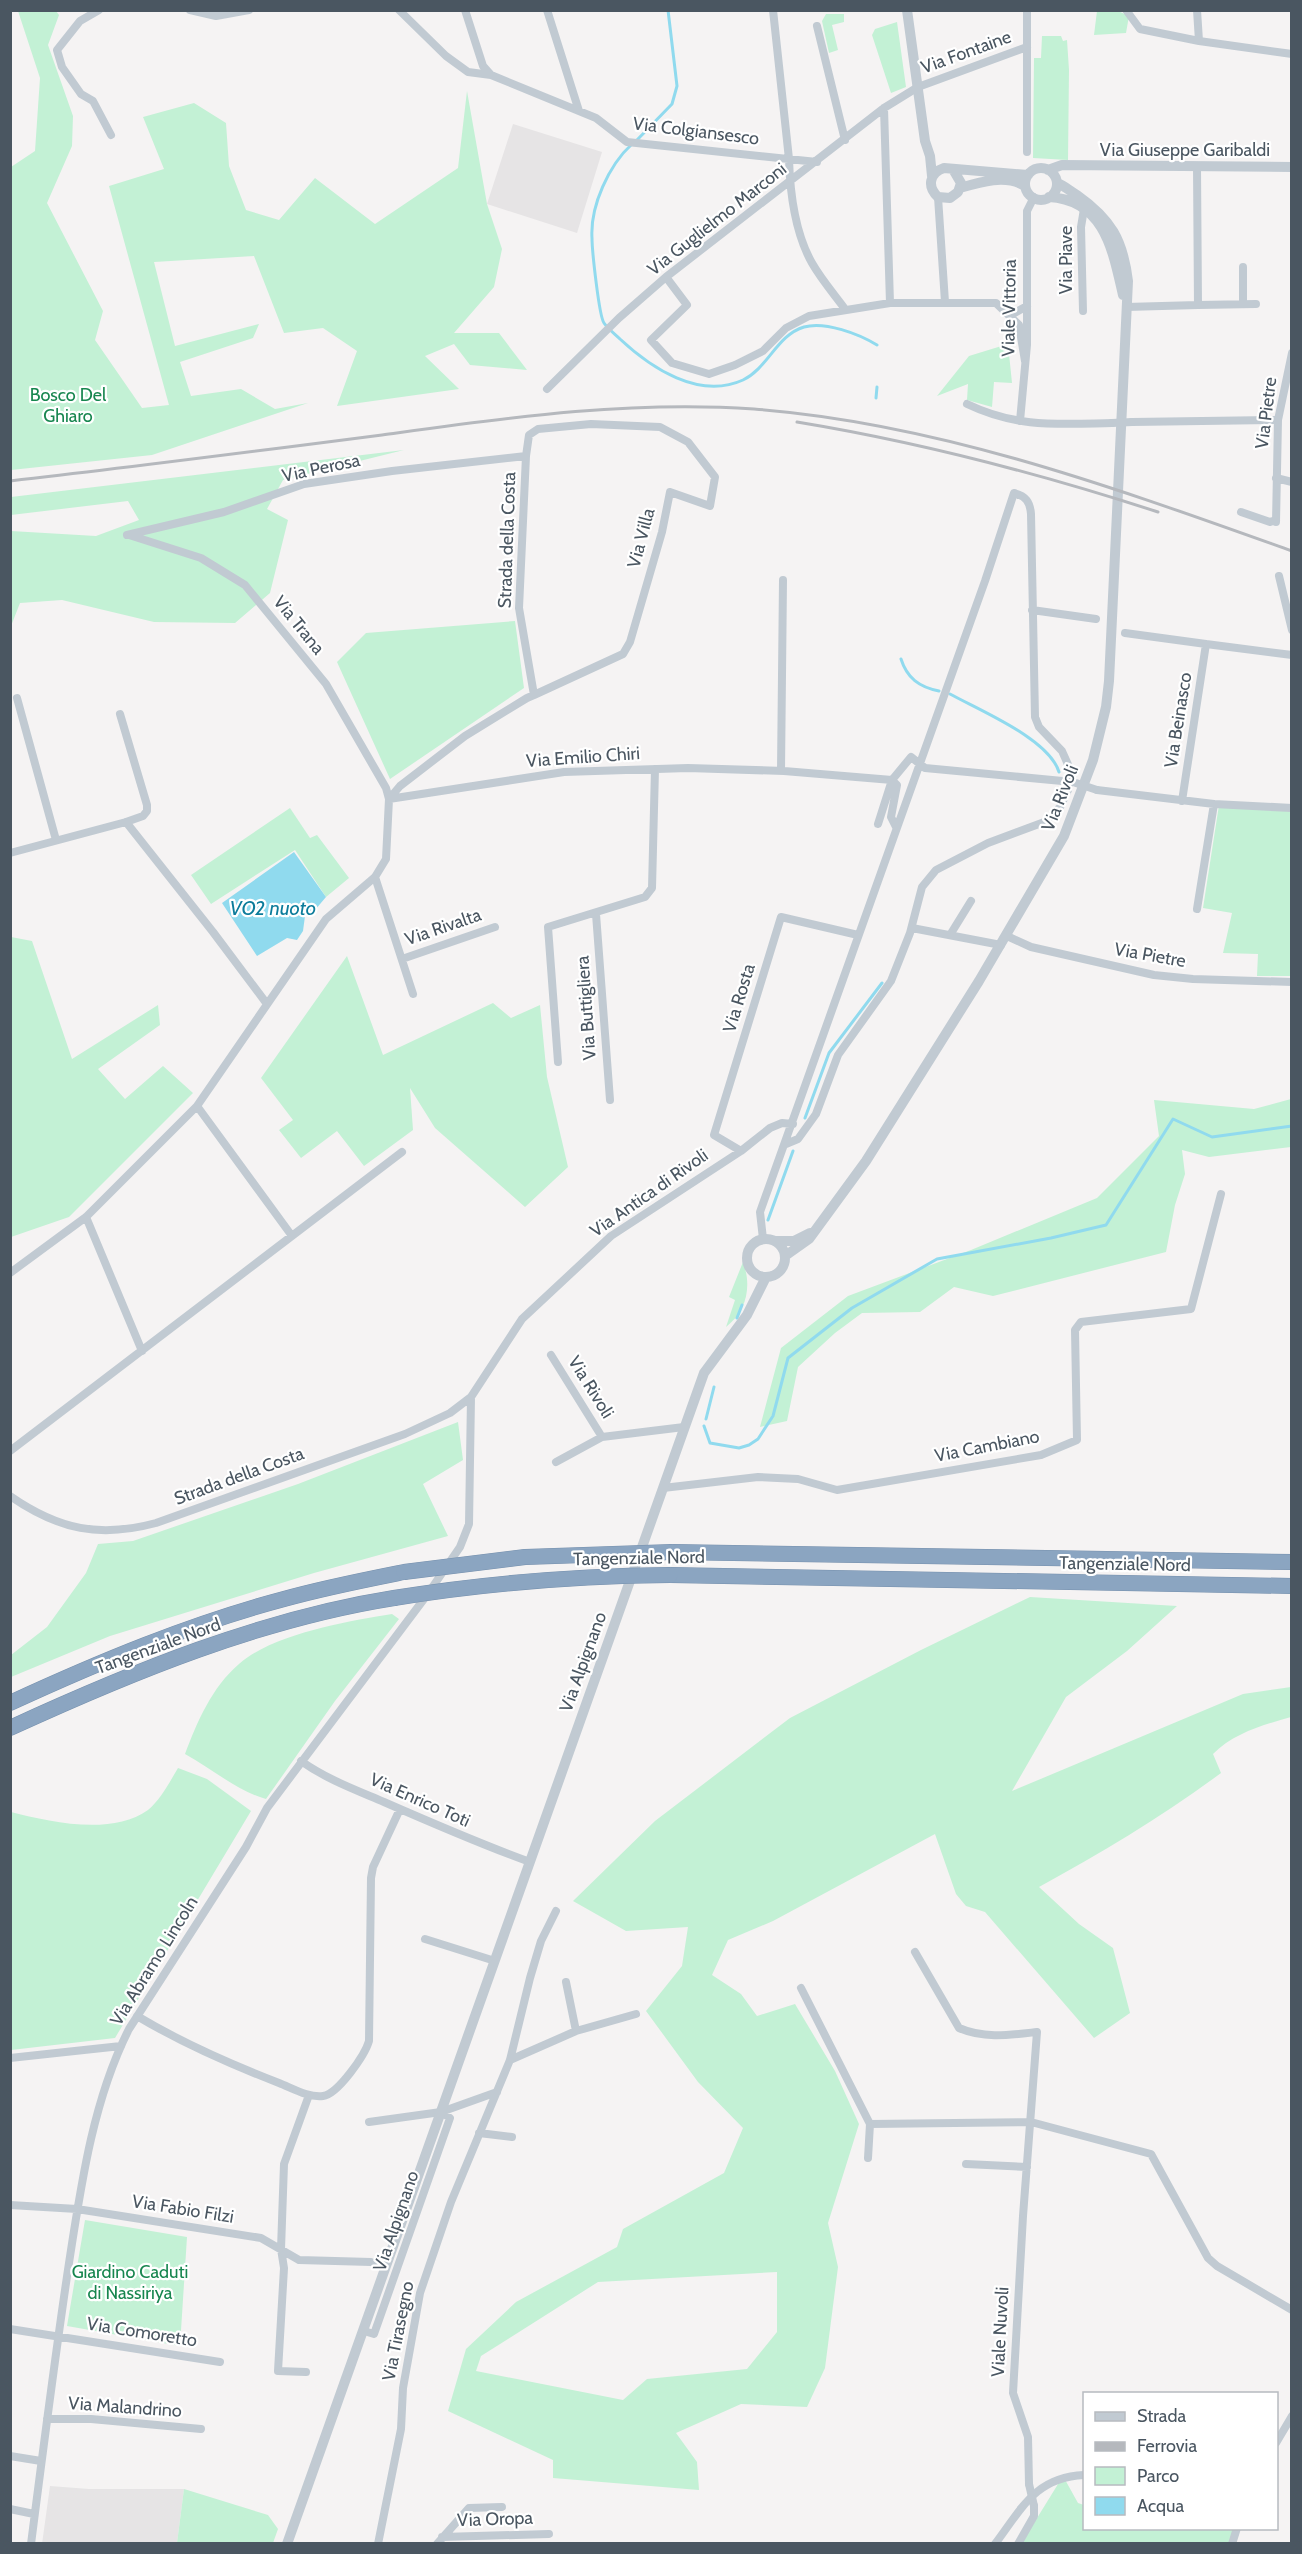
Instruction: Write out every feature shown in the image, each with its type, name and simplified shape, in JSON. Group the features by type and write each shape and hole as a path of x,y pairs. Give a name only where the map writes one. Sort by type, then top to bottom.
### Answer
{"highway":[{"name":"Tangenziale Nord","path":"10,1703 113,1658 201,1624 283,1599 404,1572 525,1557 672,1552 1292,1562"},
{"name":"Tangenziale Nord","path":"10,1728 87,1694 196,1651 302,1618 394,1598 492,1583 670,1575 1292,1586"}],"street":[{"path":"99,10 80,21 57,50 62,67 81,94 93,101 111,135"},
{"path":"190,10 216,16 249,10"},
{"name":"Via Colgiansesco","path":"399,10 446,57 468,72 491,75 596,118 634,142 817,162"},
{"path":"465,10 483,66 491,75"},
{"path":"547,10 579,111"},
{"path":"773,10 789,159 789,183 800,233 811,263 845,309"},
{"path":"907,10 925,141 930,156 932,189 938,196 945,302"},
{"path":"1027,10 1027,152"},
{"path":"1126,10 1138,23 1140,29 1199,41 1292,54"},
{"path":"1197,10 1199,41"},
{"path":"817,26 844,140"},
{"name":"Via Fontaine","path":"918,87 1027,47"},
{"name":"Via Guglielmo Marconi","path":"547,389 608,328 666,277 884,108 918,87"},
{"path":"884,108 890,303"},
{"path":"930,156 959,177 960,188"},
{"name":"Via Giuseppe Garibaldi","path":"1053,176 1078,166 1292,167"},
{"path":"1197,167 1198,305"},
{"path":"932,176 949,170 1020,172 1027,180 1034,197 1040,199 1049,197 1055,191 1053,176 1036,169 1027,180"},
{"name":"Via Rivoli","path":"704,1373 740,1326 766,1277 778,1273 785,1256 803,1245 866,1161 1004,940 1069,826 1093,760 1106,707 1111,648 1128,281 1122,248 1114,231 1093,206 1053,176"},
{"path":"938,196 950,198 960,188 979,183 1009,179 1027,180"},
{"name":"Viale Vittoria","path":"1020,421 1027,306 1027,211 1034,197"},
{"name":"Via Rivoli","path":"1049,197 1071,201 1084,209 1099,224 1114,250 1126,307"},
{"name":"Via Piave","path":"1083,311 1081,227 1084,209"},
{"path":"1243,267 1244,304"},
{"path":"666,277 687,305 651,340 672,363 709,374 735,365 763,351 786,328 809,316 890,303 996,303 1019,325 1025,361"},
{"path":"1126,307 1256,304"},
{"path":"1011,315 1027,306"},
{"name":"Via Pietre","path":"1241,512 1270,522 1276,521 1278,420 1292,353"},
{"path":"967,404 984,413 1033,425 1278,420"},
{"name":"Via Villa","path":"534,695 623,654 630,642 670,492 710,506 715,477 688,442 660,427 591,424 538,429"},
{"name":"Strada della Costa","path":"534,695 519,608 526,456 529,435 538,429"},
{"name":"Via Perosa","path":"127,535 224,512 304,484 392,471 526,456"},
{"path":"1276,478 1292,482"},
{"path":"786,1144 798,1140 816,1114 838,1056 891,981 912,928 922,887 936,870 988,843 1047,821 1065,799 1073,782 1062,751 1039,727 1035,717 1031,508 1023,495 1014,493 985,581 760,1212 763,1239 794,1241 812,1232"},
{"name":"Via Trana","path":"127,535 201,558 245,585 326,684 386,788 389,799"},
{"path":"1278,576 1292,630"},
{"path":"781,771 783,580"},
{"path":"1032,610 1096,619"},
{"path":"1125,633 1292,655"},
{"name":"Via Beinasco","path":"1182,801 1206,644"},
{"path":"10,1273 86,1216 197,1106 326,919 375,877 386,859 389,799 400,786 465,736 534,695"},
{"path":"17,699 56,840"},
{"path":"10,853 126,822 143,816 147,812 147,805 120,714"},
{"path":"878,824 892,780 909,758 914,758 918,764 926,768 1073,782 1097,790 1182,801 1292,808"},
{"name":"Via Emilio Chiri","path":"389,799 564,772 655,769 781,771 892,780"},
{"name":"Via Buttigliera","path":"558,1062 548,927 645,897 651,888 655,769"},
{"path":"892,780 897,785 891,817 896,827"},
{"path":"1197,909 1214,804"},
{"path":"126,822 267,1004"},
{"name":"Via Rivalta","path":"375,877 413,994"},
{"path":"950,935 971,901"},
{"name":"Via Buttigliera","path":"596,914 610,1100"},
{"name":"Via Rosta","path":"741,1151 714,1135 781,917 858,935"},
{"name":"Via Rivalta","path":"402,959 495,927"},
{"path":"912,928 950,935 1004,940"},
{"name":"Via Pietre","path":"1004,940 1154,975 1194,979 1292,982"},
{"path":"197,1106 292,1236"},
{"name":"Via Antica di Rivoli","path":"471,1397 522,1319 611,1236 741,1151 770,1128 782,1123 793,1124"},
{"path":"10,1451 402,1152"},
{"name":"Via Cambiano","path":"663,1488 758,1477 798,1479 837,1490 1041,1455 1077,1440 1074,1330 1081,1322 1191,1309 1221,1194"},
{"path":"86,1216 142,1351"},
{"name":"Via Rivoli","path":"752,1303 754,1272 748,1262 749,1250 763,1239"},
{"path":"776,1241 784,1250 785,1256"},
{"path":"754,1272 766,1277"},
{"name":"Via Rivoli","path":"552,1355 602,1437"},
{"name":"Via Alpignano","path":"288,2544 704,1373"},
{"name":"Strada della Costa","path":"10,1496 42,1515 70,1526 105,1532 128,1531 405,1434 450,1413 471,1397"},
{"name":"Via Abramo Lincoln","path":"31,2544 77,2210 93,2133 121,2046 137,2016 246,1847 267,1808 427,1595 460,1547 470,1524 471,1397"},
{"name":"Via Rivoli","path":"556,1462 602,1437 684,1427"},
{"name":"Via Enrico Toti","path":"302,1761 316,1771 400,1809 530,1862"},
{"path":"137,2016 215,2058 309,2095 319,2097 333,2093 367,2045 371,1878 373,1867 400,1809"},
{"name":"Via Tirasegno","path":"378,2544 401,2429 403,2388 420,2293 451,2202 510,2060 541,1941 556,1911"},
{"path":"425,1939 495,1961"},
{"name":"Viale Nuvoli","path":"915,1952 959,2028 971,2033 993,2036 1037,2032 1013,2393 1028,2437 1030,2504"},
{"path":"566,1982 576,2031"},
{"path":"801,1988 870,2124 868,2158"},
{"path":"510,2060 576,2031 636,2014"},
{"path":"10,2058 121,2046"},
{"path":"369,2122 441,2112 497,2092"},
{"path":"306,2372 278,2371 284,2268 281,2249 284,2164 309,2095"},
{"name":"Via Alpignano","path":"364,2331 374,2334 450,2118 441,2112"},
{"path":"870,2124 1031,2122 1151,2154 1208,2258 1216,2266 1292,2310"},
{"path":"479,2133 513,2137"},
{"path":"966,2164 1027,2167"},
{"name":"Via Fabio Filzi","path":"10,2205 77,2210 261,2238 299,2260 371,2262 386,2266"},
{"name":"Via Comoretto","path":"10,2329 220,2362"},
{"path":"1278,2440 1292,2416"},
{"name":"Via Malandrino","path":"47,2419 91,2419 201,2429"},
{"path":"10,2456 41,2461"},
{"path":"995,2544 1030,2504 1039,2490 1063,2476 1083,2475"},
{"path":"1018,2544 1034,2516 1030,2504"},
{"name":"Via Oropa","path":"440,2540 469,2508 502,2507"},
{"path":"10,2509 34,2514"},
{"name":"Via Oropa","path":"440,2540 549,2534"}],"shaded area":[{"path":"513,124 602,152 577,233 487,204"},
{"path":"50,2486 89,2489 184,2489 177,2543 42,2544"}],"green space":[{"name":"Bosco Del Ghiaro","path":"18,11 56,11 59,15 48,45 73,116 72,146 47,203 103,311 95,340 142,408 169,405 109,186 164,169 143,117 194,103 226,123 229,166 246,210 279,220 315,178 375,224 458,168 467,91 487,204 502,249 494,287 454,333 499,333 527,370 470,365 454,344 425,356 459,389 337,406 357,351 323,328 284,333 254,256 154,262 175,346 259,324 253,338 180,362 191,396 241,389 275,409 308,403 152,455 11,470 11,167 35,151 40,78"},
{"path":"1097,11 1118,11 1129,16 1126,33 1094,35"},
{"path":"826,14 844,14 844,22 832,25 838,50 829,53 822,21"},
{"path":"897,22 906,87 891,93 872,35 875,29"},
{"path":"1042,36 1061,36 1063,41 1067,40 1068,160 1033,158 1034,58 1041,58"},
{"path":"1008,344 1012,383 994,382 992,407 967,400 968,384 937,396 969,356"},
{"path":"404,450 283,480 267,509 288,520 270,593 235,623 154,622 62,600 20,603 11,626 11,531 96,536 139,520 128,501 11,515 11,497"},
{"path":"515,621 524,688 390,779 337,662 366,633"},
{"path":"1219,805 1291,808 1291,976 1257,976 1258,954 1223,953 1232,913 1203,908"},
{"path":"290,808 310,838 317,835 349,878 326,897 295,850 211,904 191,875"},
{"path":"11,937 32,941 72,1059 158,1005 160,1025 98,1069 125,1099 163,1066 193,1093 69,1217 11,1237"},
{"path":"347,956 383,1055 493,1003 511,1018 540,1005 547,1077 568,1167 525,1207 435,1128 410,1088 413,1130 364,1166 337,1131 301,1158 279,1130 293,1120 261,1078"},
{"path":"1291,1099 1291,1147 1209,1157 1182,1150 1185,1174 1175,1205 1166,1252 993,1296 954,1287 920,1312 862,1313 835,1333 798,1367 787,1421 760,1427 781,1348 848,1296 971,1250 1097,1198 1159,1136 1154,1100 1254,1109"},
{"path":"743,1262 747,1280 746,1298 739,1313 726,1327 735,1300 729,1297"},
{"path":"458,1422 463,1460 423,1484 448,1536 314,1573 110,1636 11,1677 11,1655 47,1627 86,1573 98,1544 133,1541 298,1484"},
{"path":"1030,1597 1177,1606 1127,1651 1066,1697 1012,1791 1243,1694 1291,1687 1291,1717 1230,1740 1213,1754 1221,1773 1132,1833 1039,1887 1079,1924 1113,1948 1130,2013 1094,2038 985,1912 966,1906 956,1894 935,1834 773,1921 728,1940 712,1975 741,1994 757,2016 795,2004 835,2071 859,2124 828,2223 838,2267 825,2368 807,2407 741,2404 676,2433 697,2462 699,2490 553,2478 553,2460 448,2411 466,2349 516,2302 617,2247 623,2229 724,2173 743,2128 698,2082 646,2011 682,1966 688,1927 626,1931 573,1901 655,1821 790,1718","holes":["777,2272 777,2332 747,2369 647,2379 623,2400 476,2371 481,2356 598,2282"]},
{"path":"392,1614 399,1619 335,1701 266,1799 234,1785 185,1754 213,1694 239,1664 271,1645 312,1630"},
{"path":"178,1768 207,1779 251,1811 115,2038 11,2050 11,1812 62,1823 99,1825 117,1823 133,1818 153,1806"},
{"name":"Giardino Caduti di Nassiriya","path":"85,2220 187,2237 180,2346 67,2326"},
{"path":"1063,2476 1078,2503 1083,2505 1083,2530 1233,2530 1230,2543 1021,2544"},
{"path":"184,2489 268,2515 278,2529 273,2543 177,2543"}],"water":[{"name":"VO2 nuoto","path":"294,852 326,897 315,910 305,916 303,931 297,940 287,938 257,956 222,903"}],"waterway":[{"path":"637,140 672,104 677,86 668,10"},
{"path":"632,144 616,163 603,187 592,226 596,282 602,318 607,327 632,350 677,378 710,386 726,385 752,375 779,344 804,327 832,327 877,345"},
{"path":"876,398 877,387"},
{"path":"901,659 915,681 939,691"},
{"path":"950,694 1028,737 1053,760 1059,772"},
{"path":"805,1118 829,1053 882,983"},
{"path":"704,1426 710,1443 739,1448 758,1439 773,1416 788,1358 852,1308 937,1259 1051,1238 1106,1225 1173,1119 1212,1137 1292,1126"},
{"path":"768,1220 793,1151"},
{"path":"737,1318 742,1305"},
{"path":"706,1419 714,1387"}],"railway":[{"path":"10,481 567,412 660,407 754,409 892,428 960,444 1094,483 1292,551"},
{"path":"797,422 888,439 979,460 1158,512"}]}
